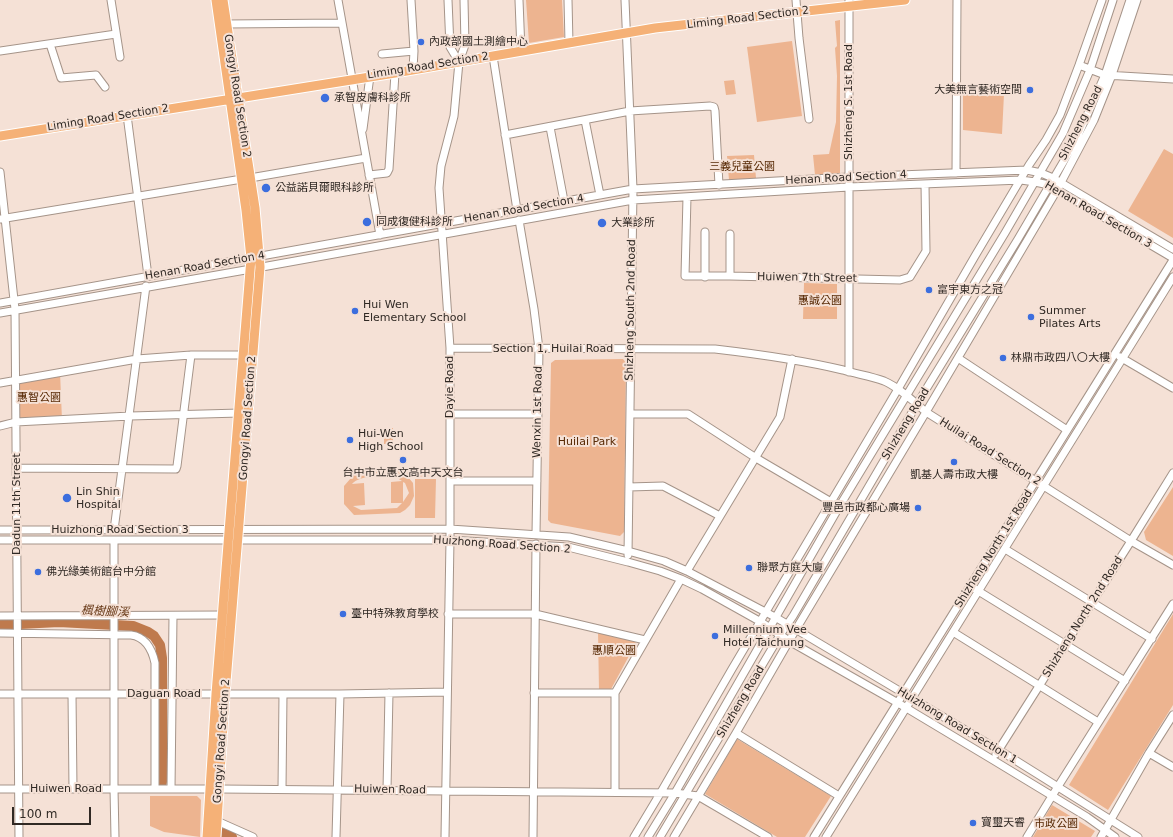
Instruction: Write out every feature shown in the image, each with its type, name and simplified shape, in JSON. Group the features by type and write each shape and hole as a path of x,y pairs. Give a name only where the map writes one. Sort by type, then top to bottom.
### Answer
{"main road":[{"name":"Gongyi Road Section 2","path":"216,0 246,178 255,208 255,268 234,530"},
{"name":"Gongyi Road Section 2","path":"223,0 233,98"},
{"name":"Liming Road Section 2","path":"0,136 395,73 655,28 798,12 849,3 904,0"},
{"name":"Gongyi Road Section 2","path":"207,837 214,789 234,540 244,354 255,268"},
{"name":"Gongyi Road Section 2","path":"221,694 223,615 234,540"},
{"name":"Gongyi Road Section 2","path":"214,789 217,821 216,837"}],"street":[{"path":"112,0 120,57"},
{"path":"338,0 380,235"},
{"path":"411,0 414,51 413,69"},
{"path":"448,0 450,47 459,62"},
{"name":"Dayie Road","path":"445,837 450,540 450,348 439,188 441,166 454,116 459,62 465,45 464,0"},
{"path":"519,0 521,51"},
{"path":"568,0 569,43"},
{"name":"Shizheng South 2nd Road","path":"625,0 633,189 628,562"},
{"path":"796,0 809,120"},
{"path":"956,173 957,0"},
{"name":"Shizheng Road","path":"634,837 662,792 732,669 975,256 1060,115 1102,0"},
{"name":"Shizheng Road","path":"660,837 787,625 1063,133 1090,70 1113,0"},
{"name":"Shizheng Road","path":"648,837 831,520 1018,239 1075,142 1109,75 1130,0"},
{"name":"Shizheng Road","path":"674,837 1057,190 1094,120 1137,0"},
{"name":"Shizheng S. 1st Road","path":"849,3 849,372"},
{"path":"226,24 342,23"},
{"path":"0,51 116,34"},
{"path":"50,44 61,78 96,75 105,87"},
{"path":"382,54 414,51"},
{"path":"493,56 517,210"},
{"path":"1079,65 1090,70 1109,75 1173,79"},
{"path":"369,175 387,174 389,169 395,73"},
{"path":"362,138 370,76"},
{"path":"506,135 630,111 710,106 714,107 716,111 719,185"},
{"path":"127,115 148,276"},
{"path":"585,120 600,195"},
{"path":"550,127 564,201"},
{"path":"2,218 138,197 366,158"},
{"name":"Henan Road Section 4","path":"0,303 633,189 849,177 1027,170 1053,178"},
{"name":"Dadun 11th Street","path":"0,172 2,218 15,309 20,837"},
{"name":"Henan Road Section 3","path":"1053,178 1173,249"},
{"name":"Henan Road Section 4","path":"0,313 15,309 255,268 633,200 849,187 1021,180"},
{"name":"Henan Road Section 3","path":"1021,180 1049,185 1173,259"},
{"name":"Huiwen 7th Street","path":"687,197 685,276 900,280 910,277 926,251 925,184"},
{"name":"Wenxin 1st Road","path":"519,220 539,349 536,534"},
{"path":"705,232 705,276"},
{"path":"730,234 730,276"},
{"name":"Shizheng North 1st Road","path":"814,837 1173,259"},
{"name":"Shizheng North 1st Road","path":"826,837 1173,277"},
{"path":"114,530 146,286"},
{"name":"Section 1, Huilai Road","path":"450,348 716,349 756,353 792,359 885,382 898,389 912,400"},
{"path":"0,383 137,359 191,355 244,354"},
{"path":"1115,354 1173,388"},
{"path":"16,468 176,469 178,466 191,355"},
{"path":"958,358 1068,430"},
{"path":"687,571 780,417 792,359"},
{"name":"Huilai Road Section 2","path":"912,400 926,412 1173,565"},
{"path":"0,426 16,422 130,416 240,413"},
{"path":"450,414 538,414"},
{"path":"630,414 688,414 756,458 831,502"},
{"name":"Shizheng North 2nd Road","path":"993,760 1132,541 1173,473"},
{"path":"450,482 537,480"},
{"path":"629,487 663,486 720,516"},
{"name":"Huizhong Road Section 2","path":"234,530 450,529 569,537 664,561 687,571 775,617"},
{"name":"Huizhong Road Section 3","path":"0,530 234,530"},
{"name":"Huizhong Road Section 3","path":"0,540 234,540"},
{"path":"114,540 115,837"},
{"name":"Huizhong Road Section 2","path":"234,540 450,540 568,547 660,571 681,579 761,622 780,635"},
{"path":"533,837 536,544"},
{"path":"1004,549 1152,639"},
{"path":"615,792 615,693 681,579"},
{"path":"971,586 1125,681"},
{"path":"1027,837 1173,604"},
{"path":"448,614 535,614 645,640"},
{"path":"0,616 115,618 223,615"},
{"path":"171,789 173,616"},
{"name":"Huizhong Road Section 1","path":"775,617 999,750 1138,837"},
{"path":"0,633 18,631 115,632 136,636 146,642 150,647 155,663 157,694 155,789"},
{"path":"953,632 1098,722"},
{"name":"Huizhong Road Section 1","path":"780,635 993,760 1115,837"},
{"name":"Daguan Road","path":"0,694 340,694 447,692"},
{"path":"387,790 389,693"},
{"path":"534,693 615,693"},
{"path":"72,694 73,789"},
{"path":"282,789 283,694"},
{"path":"336,837 340,694"},
{"path":"1101,837 1173,714"},
{"path":"736,733 839,796"},
{"path":"1149,753 1173,767"},
{"name":"Huiwen Road","path":"0,789 282,789 662,792 698,796 768,837"},
{"path":"217,821 253,837"}],"green space":[{"path":"526,0 562,0 564,37 529,43"},
{"path":"840,20 840,174 815,175 813,155 829,154 836,122 837,76 835,48 837,46 835,21"},
{"path":"792,41 802,116 757,122 747,47"},
{"path":"734,80 736,94 726,95 724,81"},
{"path":"963,93 1004,94 1002,134 963,130"},
{"path":"1164,149 1173,154 1173,238 1128,211"},
{"name":"三義兒童公園","path":"754,155 756,178 729,180 727,156"},
{"name":"惠誠公園","path":"804,283 837,284 837,319 803,319"},
{"name":"Huilai Park","path":"623,359 626,363 624,532 620,536 551,523 548,520 551,363 555,360"},
{"name":"惠智公園","path":"60,372 62,420 16,422 16,380"},
{"path":"384,428 393,428 393,444 384,444"},
{"path":"431,469 431,476 408,477 413,483 414,496 410,505 400,513 354,515 344,504 344,486 351,478 345,478 344,473","holes":["394,476 402,481 391,482 391,503 402,503 397,508 361,510 353,506 365,505 364,483 352,484 356,481 366,477","403,482 405,483 409,493 403,502"]},
{"path":"415,479 436,479 435,518 415,518"},
{"path":"1173,487 1173,556 1146,540 1144,532"},
{"path":"1173,614 1173,705 1108,810 1069,785"},
{"name":"惠順公園","path":"598,631 634,640 636,643 610,691 599,691"},
{"path":"737,739 831,796 805,837 777,837 705,794"},
{"path":"150,796 197,796 201,800 200,837 164,832 150,826"},
{"name":"市政公園","path":"1052,805 1095,831 1091,837 1033,837"}],"waterway":[{"name":"楓樹腳溪","path":"0,625 59,622 133,626 154,636 160,645 162,658 162,782"},
{"name":"楓樹腳溪","path":"222,833 232,837"}],"place":[{"name":"內政部國土測繪中心","path":"421,42"},
{"name":"大美無言藝術空間","path":"1030,90"},
{"name":"承智皮膚科診所","path":"325,98"},
{"name":"公益諾貝爾眼科診所","path":"266,188"},
{"name":"同成復健科診所","path":"367,222"},
{"name":"大業診所","path":"602,223"},
{"name":"富宇東方之冠","path":"929,290"},
{"name":"Hui Wen Elementary School","path":"355,311"},
{"name":"Summer Pilates Arts","path":"1031,317"},
{"name":"林鼎市政四八〇大樓","path":"1003,358"},
{"name":"Hui-Wen High School","path":"350,440"},
{"name":"台中市立惠文高中天文台","path":"403,460"},
{"name":"凱基人壽市政大樓","path":"954,462"},
{"name":"Lin Shin Hospital","path":"67,498"},
{"name":"豐邑市政都心廣場","path":"918,508"},
{"name":"聯聚方庭大廈","path":"749,568"},
{"name":"佛光緣美術館台中分館","path":"38,572"},
{"name":"臺中特殊教育學校","path":"343,614"},
{"name":"Millennium Vee Hotel Taichung","path":"715,636"},
{"name":"寶璽天睿","path":"973,823"}]}
